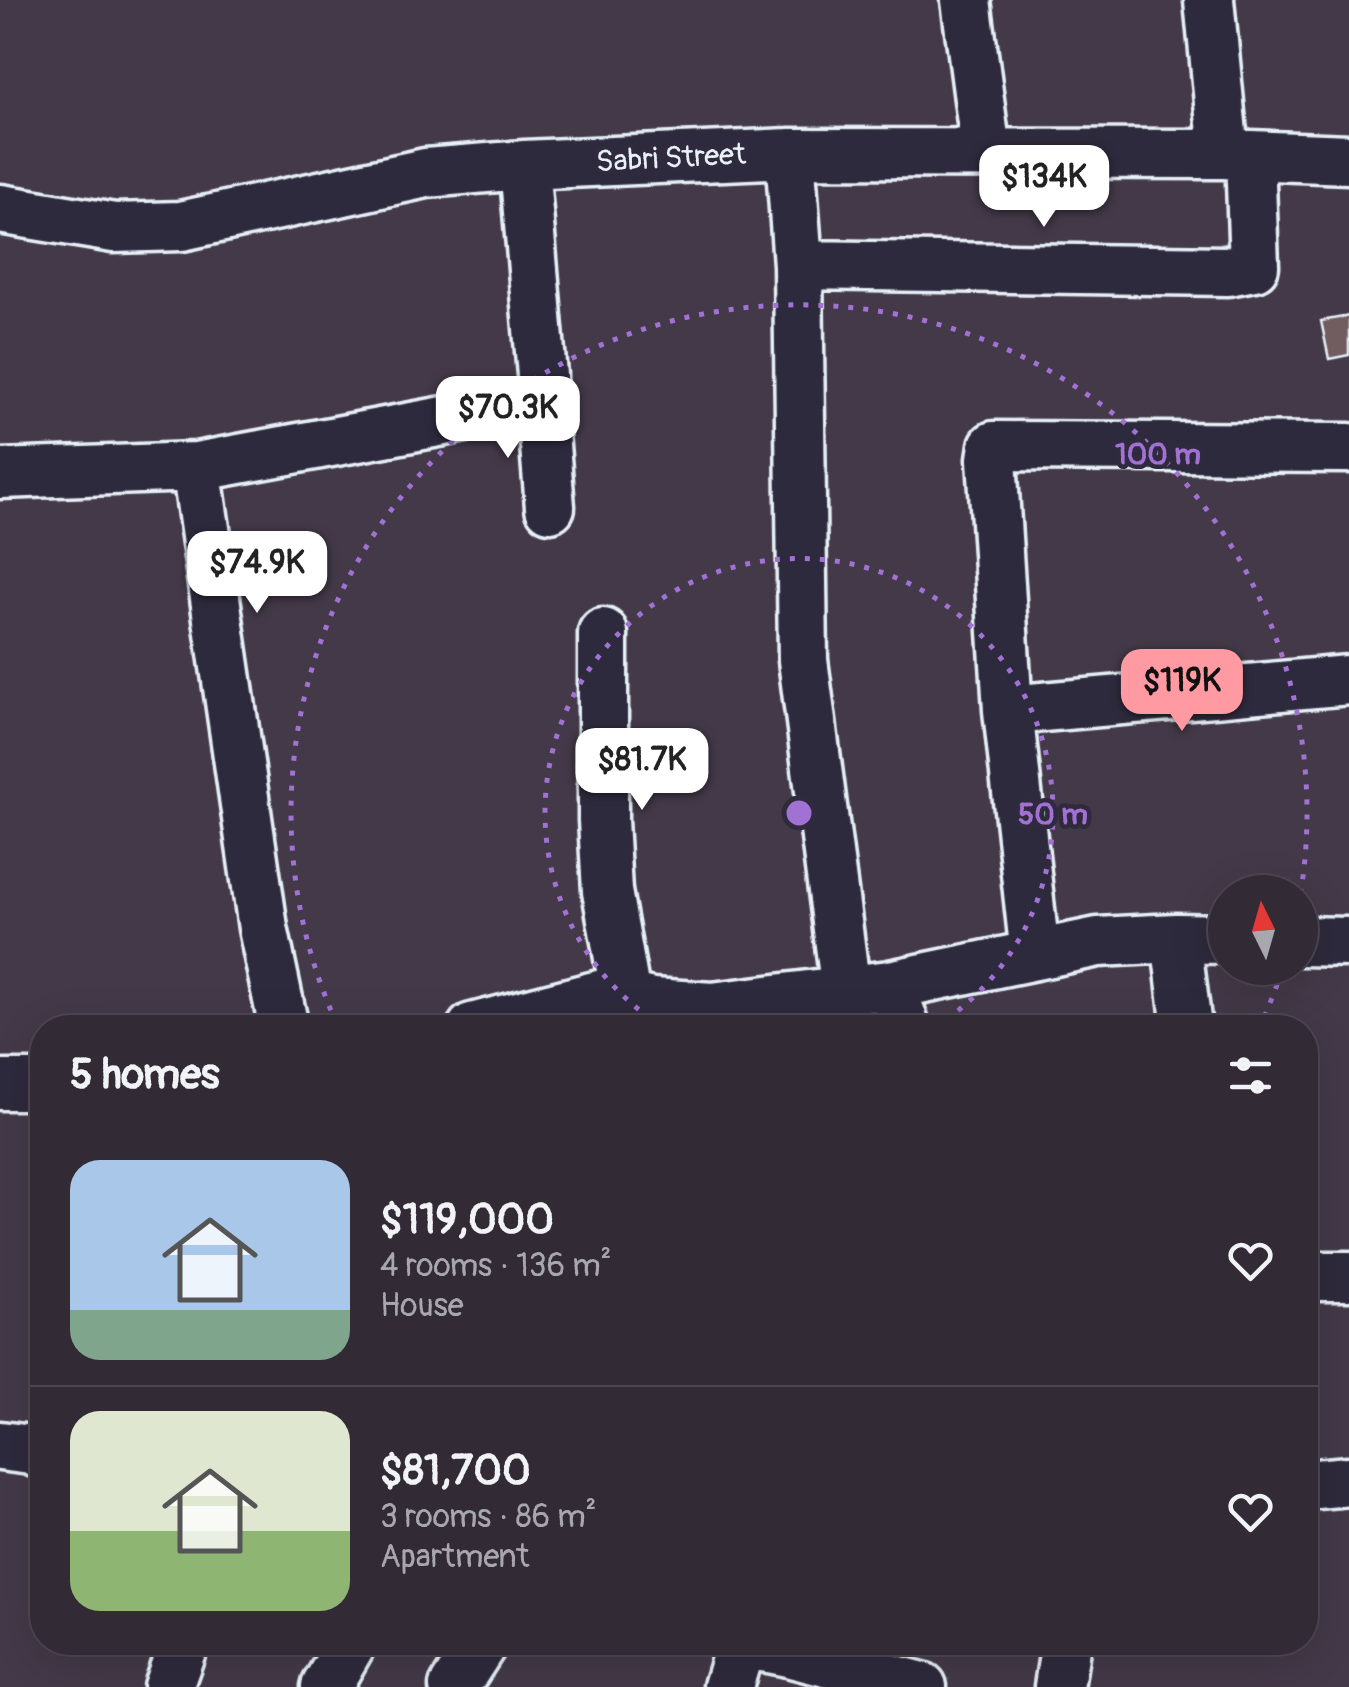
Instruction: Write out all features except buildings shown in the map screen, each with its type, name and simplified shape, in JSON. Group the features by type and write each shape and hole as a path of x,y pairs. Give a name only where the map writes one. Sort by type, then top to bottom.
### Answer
{"street":[{"path":"966,0 986,153"},
{"path":"798,265 1228,270 1254,266 1209,0"},
{"path":"790,153 798,265 803,660 881,1001"},
{"name":"Sabri Street","path":"0,209 114,228 182,226 426,173 790,153 1237,154 1349,159"},
{"path":"524,165 550,507"},
{"path":"0,474 196,467 498,412 542,408"},
{"path":"1035,955 1008,710 994,446 1349,448"},
{"path":"196,467 263,928 281,1015"},
{"path":"604,633 606,874 626,997"},
{"path":"1008,710 1349,680"},
{"path":"1176,938 1185,1015"},
{"path":"522,1015 606,993 652,1004 792,1012 881,1001 1035,955 1098,942 1208,939"},
{"path":"1318,941 1349,942"},
{"path":"0,1084 30,1084"},
{"path":"1318,1276 1349,1276"},
{"path":"0,1446 30,1450"},
{"path":"1318,1484 1349,1481"},
{"path":"168,1687 179,1655"},
{"path":"326,1687 344,1655"},
{"path":"454,1687 475,1655"},
{"path":"728,1687 736,1655"},
{"path":"799,1655 922,1687"},
{"path":"1060,1687 1064,1655"}]}
